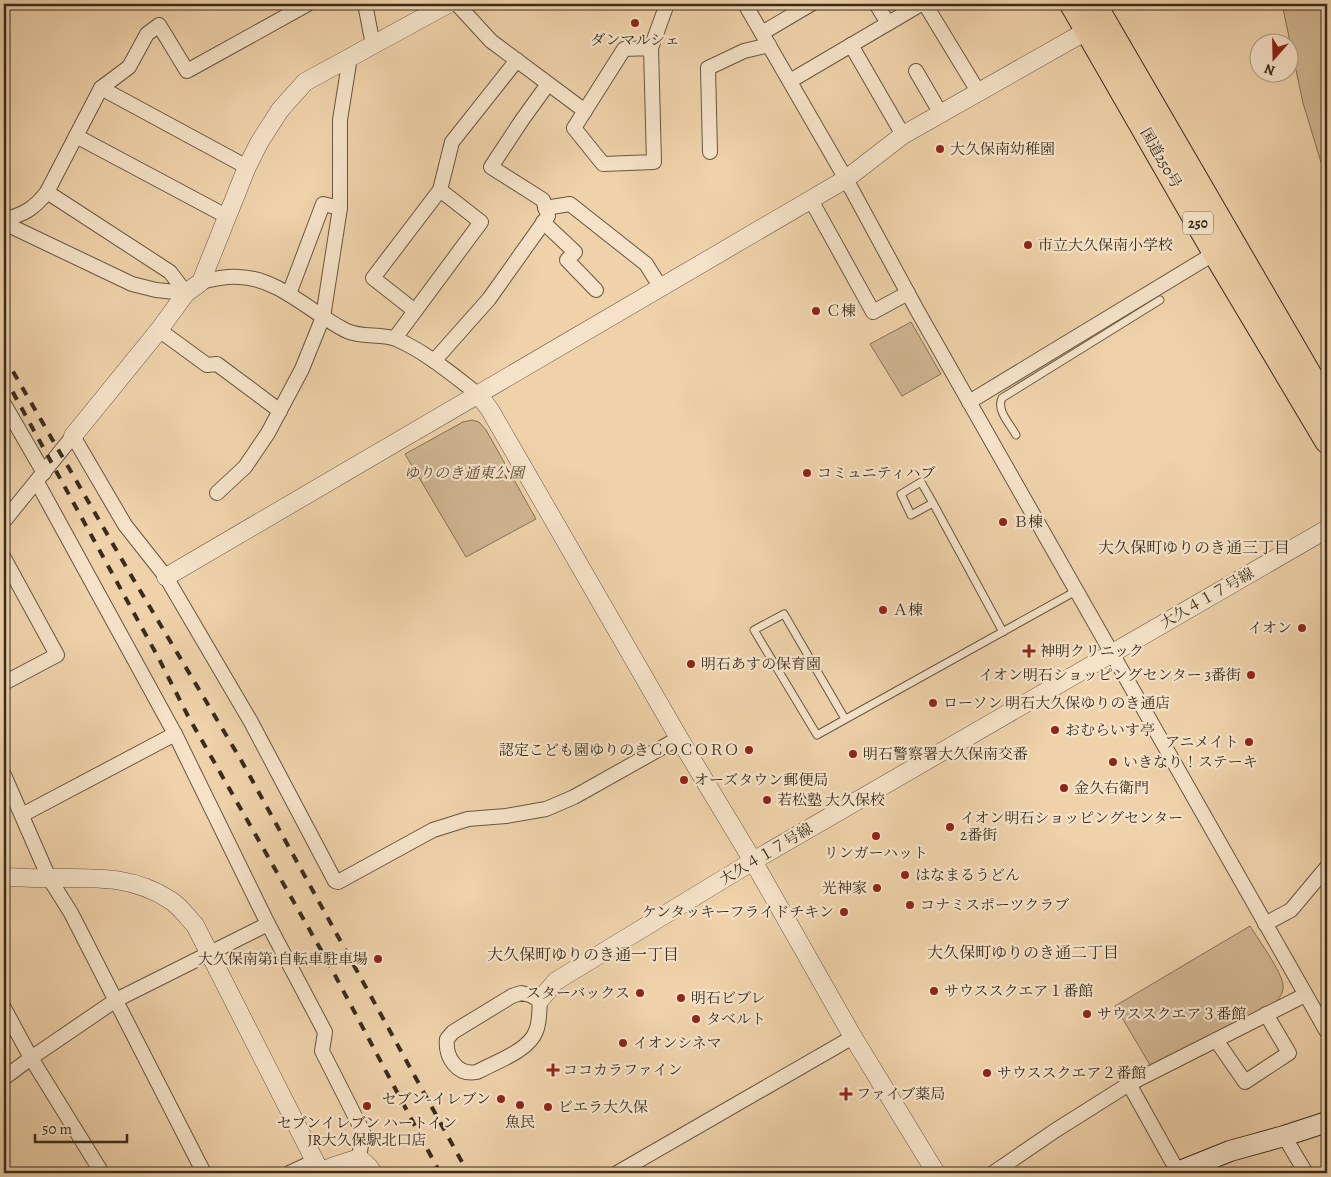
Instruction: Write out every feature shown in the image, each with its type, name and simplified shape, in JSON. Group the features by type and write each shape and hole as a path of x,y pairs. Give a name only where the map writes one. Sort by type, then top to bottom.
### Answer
{"highway":[{"name":"国道250号","path":"1072,4 1095,18 1327,405"},
{"name":"国道250号","path":"1095,18 1215,252 1327,441"}],"main road":[{"path":"1176,1172 1230,1151 1327,1122"}],"street":[{"path":"4,222 25,213 39,202 47,192 101,88 129,66 147,34 159,25 187,71 308,4"},
{"path":"365,4 373,45"},
{"path":"201,282 248,167 280,110 305,82 448,4"},
{"path":"457,4 491,41 585,111"},
{"path":"651,48 624,49 574,128 603,164 654,162 651,48 667,4"},
{"path":"745,4 846,180 1111,654 1305,994 1322,1017 1327,1032"},
{"path":"710,152 708,68 765,39 811,4"},
{"path":"876,4 888,23"},
{"path":"790,81 921,4"},
{"path":"925,4 979,93"},
{"path":"166,577 846,180 903,135 979,93 1095,18"},
{"path":"851,45 903,135"},
{"path":"217,493 245,467 268,433 302,369 323,318 340,208 340,120 350,57"},
{"path":"415,311 373,278 440,190 452,142 517,60"},
{"path":"916,71 941,114"},
{"path":"548,84 491,167 543,200 544,215 575,252 567,260 596,290"},
{"path":"101,88 248,167"},
{"path":"76,136 228,217"},
{"path":"395,338 481,222 440,190"},
{"path":"47,192 170,272 186,293"},
{"path":"811,200 873,312 908,293"},
{"path":"289,294 323,204 340,208"},
{"path":"434,361 490,299 544,215 570,204 646,264 661,288"},
{"path":"4,222 132,284 156,290 186,293"},
{"path":"969,402 1215,252"},
{"path":"4,521 159,330 186,293 201,282 240,276 258,280 289,294 323,318 349,332 395,338 434,361 479,395 490,410 853,1037 936,1173"},
{"path":"159,330 207,365 217,364 280,411"},
{"path":"4,404 40,477 175,734 268,924 326,1032 322,1051 363,1132 358,1158"},
{"path":"73,436 125,525 166,577 251,722 335,881 338,882 433,830 468,819 506,816 546,809 574,796 679,738"},
{"name":"大久４１７号線","path":"540,1000 556,981 752,861 1327,529"},
{"path":"4,558 57,655 4,683"},
{"path":"22,815 175,734"},
{"path":"4,775 49,878 71,913 204,1173"},
{"path":"1265,924 1291,910 1327,867"},
{"path":"4,877 118,879 148,888 172,901 195,925 210,952 319,1169"},
{"path":"4,1078 116,1000 268,924"},
{"path":"521,993 540,1000 537,1030 532,1040 525,1047 477,1072 469,1074 460,1070 451,1060 447,1052 447,1038 453,1032 512,996 521,993"},
{"path":"993,1173 1129,1084 1305,994"},
{"path":"4,1008 31,1058 102,1173"},
{"path":"1216,1040 1245,1082 1289,1053 1266,1014"},
{"path":"617,1173 853,1037"},
{"path":"1129,1084 1176,1172"},
{"path":"1284,1136 1306,1173"},
{"path":"289,1173 334,1166 358,1158"},
{"path":"358,1158 373,1173"}],"lane":[{"path":"1016,434 1000,408 999,403 1002,398 1160,300"},
{"path":"933,503 911,515 901,494 921,482 933,503 1003,632"},
{"path":"845,719 784,614 754,630 817,735 1076,591"}],"green space":[{"path":"1282,4 1327,4 1327,182 1303,103 1298,79 1298,32 1288,32"},
{"path":"911,322 941,374 902,396 870,344"},
{"name":"ゆりのき通東公園","path":"472,420 479,422 486,430 536,519 466,557 405,454 463,422"},
{"path":"1250,926 1282,979 1283,990 1279,998 1276,1002 1150,1065 1115,1006"}],"railway":[{"path":"4,356 241,760 468,1173"},
{"path":"4,376 158,657 188,716 329,964 440,1173"}],"place":[{"name":"ダンマルシェ","path":"635,23"},
{"name":"大久保南幼稚園","path":"940,149"},
{"name":"市立大久保南小学校","path":"1028,245"},
{"name":"Ｃ棟","path":"816,311"},
{"name":"コミュニティハブ","path":"807,473"},
{"name":"Ｂ棟","path":"1003,522"},
{"name":"Ａ棟","path":"883,610"},
{"name":"イオン","path":"1302,628"},
{"name":"神明クリニック","path":"1029,651"},
{"name":"明石あすの保育園","path":"691,664"},
{"name":"イオン明石ショッピングセンター 3番街","path":"1251,675"},
{"name":"ローソン 明石大久保ゆりのき通店","path":"933,703"},
{"name":"おむらいす亭","path":"1055,730"},
{"name":"アニメイト","path":"1249,742"},
{"name":"認定こども園ゆりのきＣＯＣＯＲＯ","path":"749,750"},
{"name":"明石警察署大久保南交番","path":"853,754"},
{"name":"いきなり！ステーキ","path":"1113,762"},
{"name":"オーズタウン郵便局","path":"684,780"},
{"name":"金久右衛門","path":"1064,788"},
{"name":"若松塾 大久保校","path":"767,800"},
{"name":"イオン明石ショッピングセンター 2番街","path":"950,827"},
{"name":"リンガーハット","path":"876,836"},
{"name":"はなまるうどん","path":"905,875"},
{"name":"光神家","path":"877,888"},
{"name":"コナミスポーツクラブ","path":"910,905"},
{"name":"ケンタッキーフライドチキン","path":"844,912"},
{"name":"大久保南第1自転車駐車場","path":"378,959"},
{"name":"サウススクエア１番館","path":"934,991"},
{"name":"スターバックス","path":"640,993"},
{"name":"明石ビブレ","path":"681,998"},
{"name":"サウススクエア３番館","path":"1087,1014"},
{"name":"タベルト","path":"696,1019"},
{"name":"イオンシネマ","path":"623,1043"},
{"name":"ココカラファイン","path":"553,1070"},
{"name":"サウススクエア２番館","path":"987,1073"},
{"name":"ファイブ薬局","path":"846,1094"},
{"name":"セブン-イレブン","path":"501,1099"},
{"name":"魚民","path":"520,1105"},
{"name":"セブンイレブン ハートイン JR大久保駅北口店","path":"367,1106"},
{"name":"ビエラ大久保","path":"548,1107"}],"district":[{"name":"大久保町ゆりのき通三丁目","path":"1194,547"},
{"name":"大久保町ゆりのき通二丁目","path":"1023,952"},
{"name":"大久保町ゆりのき通一丁目","path":"583,954"}]}
